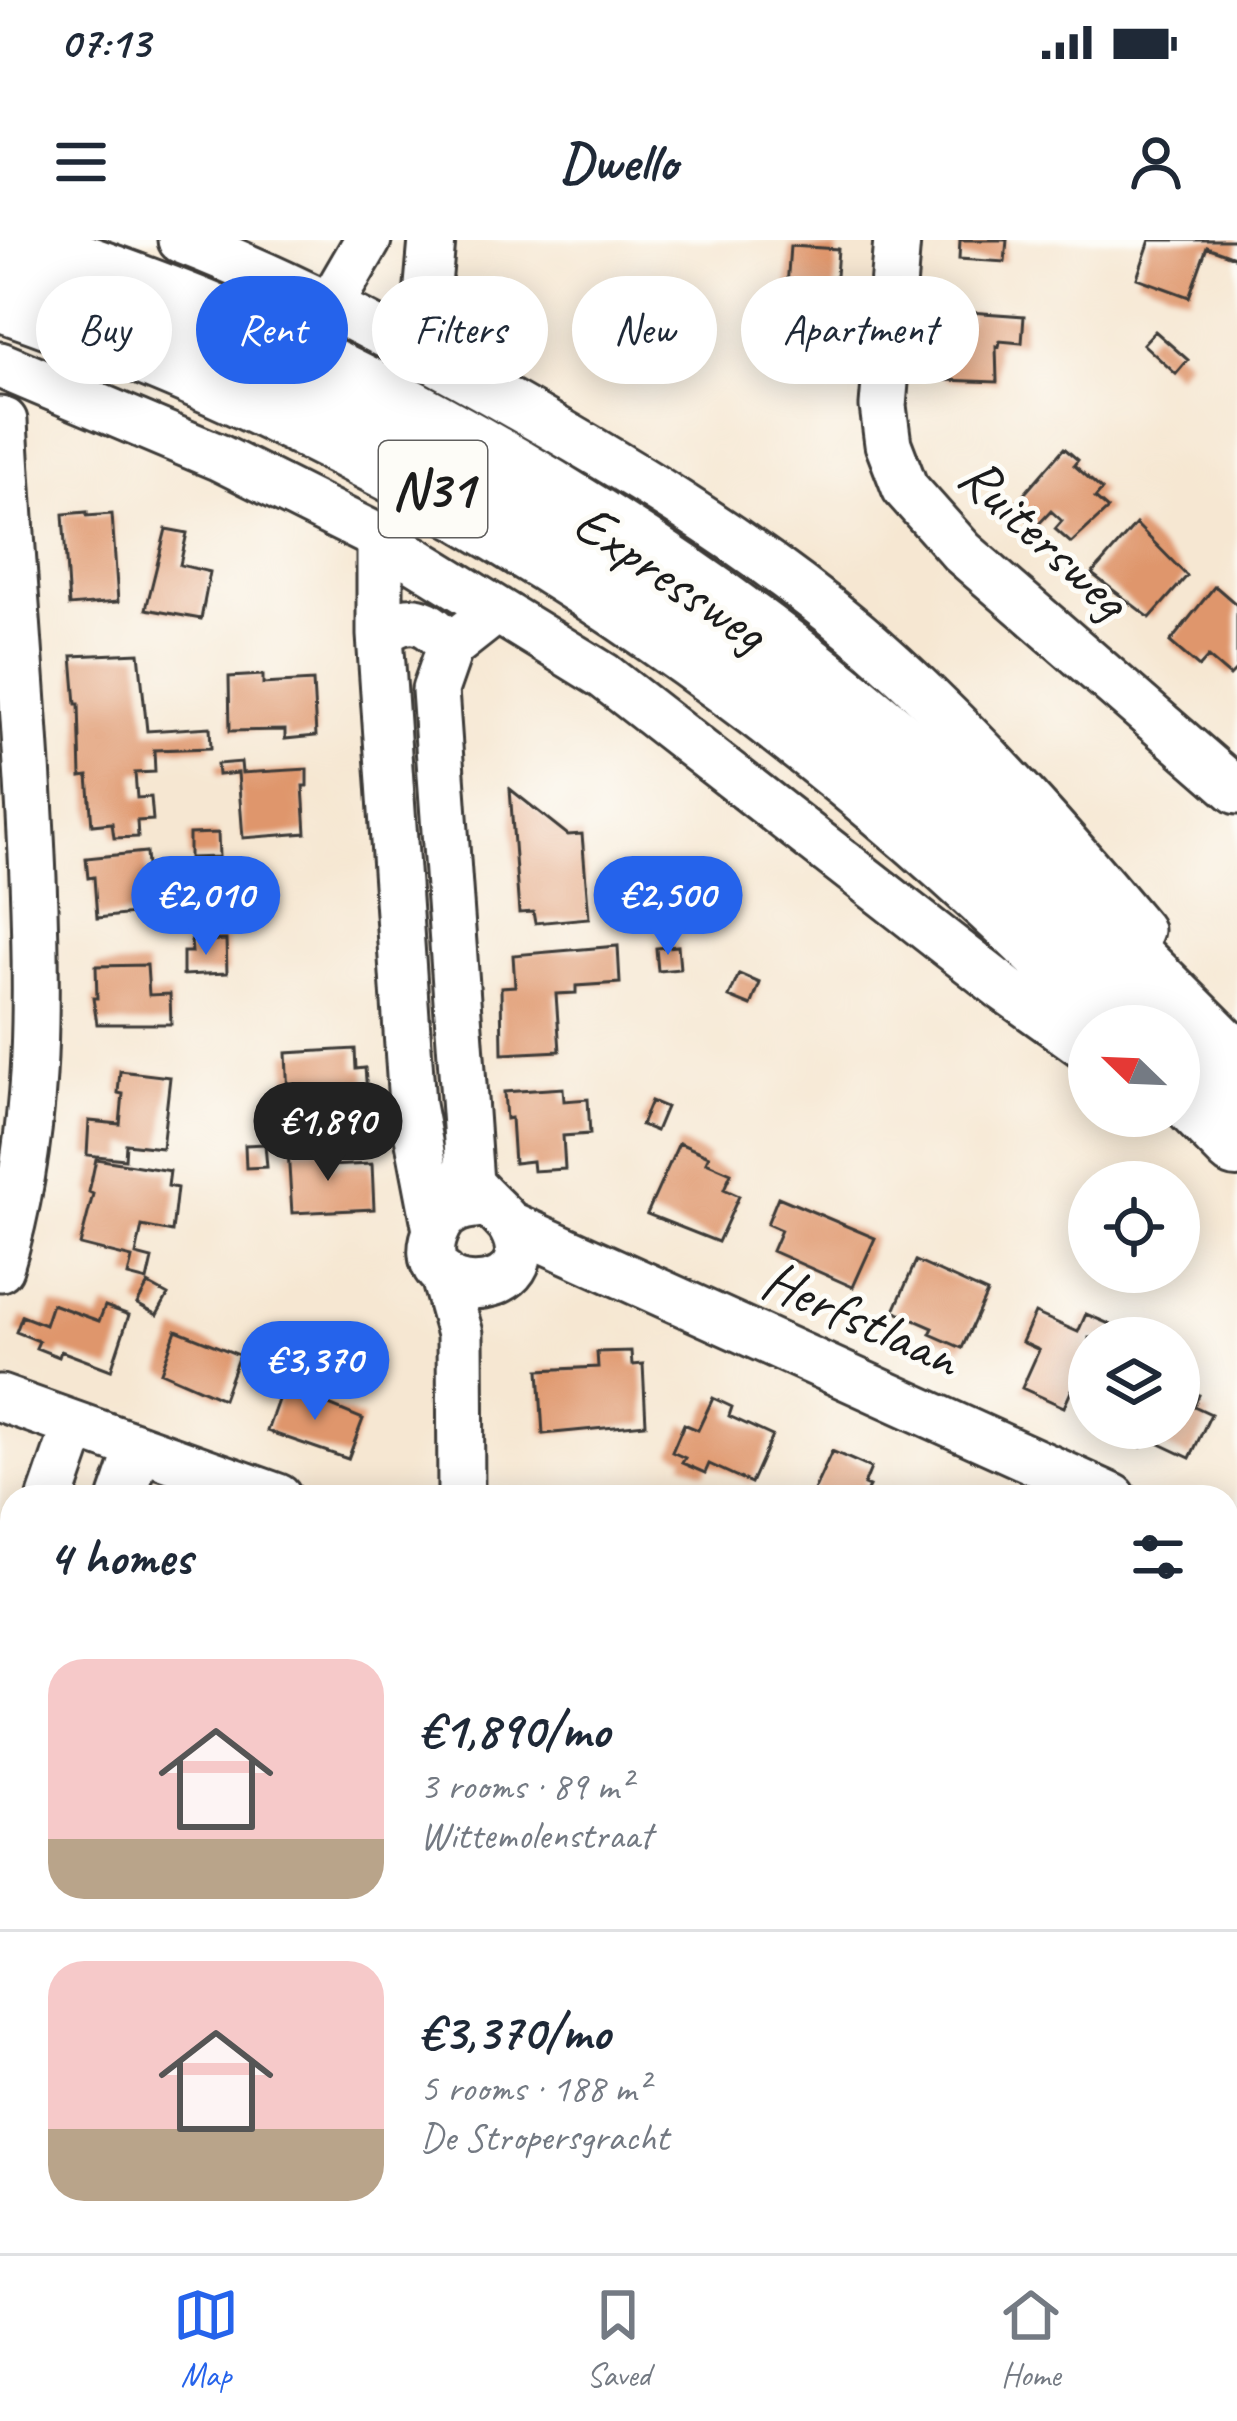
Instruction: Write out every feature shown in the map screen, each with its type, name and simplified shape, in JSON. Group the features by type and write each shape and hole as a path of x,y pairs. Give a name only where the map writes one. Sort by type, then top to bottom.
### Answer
{"highway":[{"name":"Expressweg","path":"3,240 214,318 334,374 540,489 675,575 852,706 1036,865 1237,1067"},
{"name":"Expressweg","path":"0,297 176,362 330,434 438,491 632,611 854,779 980,890 1099,1005"},
{"path":"1200,1107 1237,1147"}],"street":[{"name":"Expressweg","path":"181,240 264,276"},
{"name":"Ruitersweg","path":"897,240 884,406 887,444 905,488 949,540 1237,791"},
{"path":"347,276 365,245 393,278 429,260"},
{"name":"Expressweg","path":"0,365 218,457 380,538 475,627 604,676 1068,1034"},
{"name":"Expressweg","path":"476,384 743,543 859,635 1006,777 1237,1048"},
{"path":"0,1268 28,1142 35,1047 18,939 2,421"},
{"path":"380,538 380,634 412,1106 460,1334 460,1485"},
{"path":"380,634 396,622 413,620 475,627 435,690 470,1183 499,1246 460,1334"},
{"path":"1200,1124 1237,1147"},
{"name":"Herfstlaan","path":"440,1252 456,1209 499,1246 529,1255 560,1249 1019,1478 1054,1485"},
{"path":"440,1252 468,1288 499,1246"},
{"path":"0,1398 244,1485"},
{"path":"56,1485 76,1425"},
{"path":"126,1485 139,1448"}],"building":[{"path":"960,240 1007,240 1005,262 959,259"},
{"path":"1150,240 1237,240 1237,258 1207,247 1189,297 1137,278"},
{"path":"790,246 838,249 836,276 788,276"},
{"path":"979,313 1024,316 1022,343 1000,341 996,346 997,382 979,381"},
{"path":"1155,331 1188,360 1176,374 1143,344"},
{"path":"1064,448 1078,460 1074,465 1102,490 1095,498 1108,509 1071,543 1055,529 1062,521 1051,511 1036,527 1013,507"},
{"path":"87,512 87,516 112,514 118,602 69,606 63,514"},
{"path":"1136,524 1187,576 1150,618 1092,574"},
{"path":"166,529 187,533 180,565 210,572 201,619 146,609"},
{"path":"1215,586 1237,605 1237,669 1230,676 1208,657 1199,667 1170,642"},
{"path":"139,653 147,731 210,727 211,748 154,750 155,772 135,773 137,798 151,797 153,820 137,821 138,837 114,838 112,823 92,825 88,776 81,777 72,656"},
{"path":"263,675 263,684 313,681 316,736 285,739 285,730 230,731 229,677"},
{"path":"241,762 242,773 307,769 307,786 303,786 306,833 243,838 238,773 218,775 217,764"},
{"path":"510,789 568,835 582,834 589,918 535,923 533,912 519,913"},
{"path":"218,833 219,857 189,858 189,834"},
{"path":"146,852 143,913 97,918 94,877 88,878 86,858"},
{"path":"226,940 227,973 183,975 183,952 192,952 191,941"},
{"path":"618,946 620,983 576,986 576,993 556,994 560,1051 502,1054 501,987 515,986 513,955"},
{"path":"678,946 680,969 658,971 656,948"},
{"path":"147,965 149,995 170,994 171,1024 97,1024 96,966"},
{"path":"739,974 760,983 751,1006 729,997"},
{"path":"355,1049 356,1069 365,1068 369,1116 333,1119 332,1093 288,1096 286,1053"},
{"path":"120,1071 170,1077 162,1148 126,1144 125,1159 87,1155 89,1121 120,1124"},
{"path":"563,1088 564,1101 588,1099 590,1134 563,1136 565,1169 533,1171 532,1161 514,1163 504,1092"},
{"path":"651,1101 666,1107 656,1131 641,1125"},
{"path":"679,1143 709,1156 706,1162 731,1173 724,1189 739,1196 718,1242 647,1214"},
{"path":"265,1144 267,1167 246,1168 245,1145"},
{"path":"326,1148 328,1166 372,1164 374,1209 292,1213 288,1151"},
{"path":"96,1159 170,1171 168,1186 177,1188 172,1232 142,1226 136,1255 152,1259 147,1281 128,1276 132,1258 80,1245"},
{"path":"778,1197 875,1238 853,1287 772,1251 781,1230 767,1224"},
{"path":"916,1261 987,1293 962,1348 930,1334 933,1328 894,1311"},
{"path":"148,1284 168,1295 157,1315 137,1304"},
{"path":"52,1304 99,1321 105,1306 129,1315 111,1370 61,1351 59,1357 36,1348 39,1341 16,1332 22,1316 45,1325"},
{"path":"1035,1313 1068,1328 1064,1407 1022,1388 1039,1350 1022,1342"},
{"path":"176,1330 239,1355 223,1399 161,1372"},
{"path":"631,1351 632,1365 643,1364 646,1424 543,1434 539,1370 598,1367 597,1352"},
{"path":"283,1386 363,1419 348,1459 267,1431"},
{"path":"713,1398 732,1407 729,1416 772,1436 751,1483 709,1464 705,1473 682,1463 685,1458 672,1452 684,1424 698,1430"},
{"path":"1200,1409 1211,1414 1200,1437"},
{"path":"1171,1449 1194,1449 1190,1458"},
{"path":"832,1451 871,1468 864,1485 816,1485"}]}
